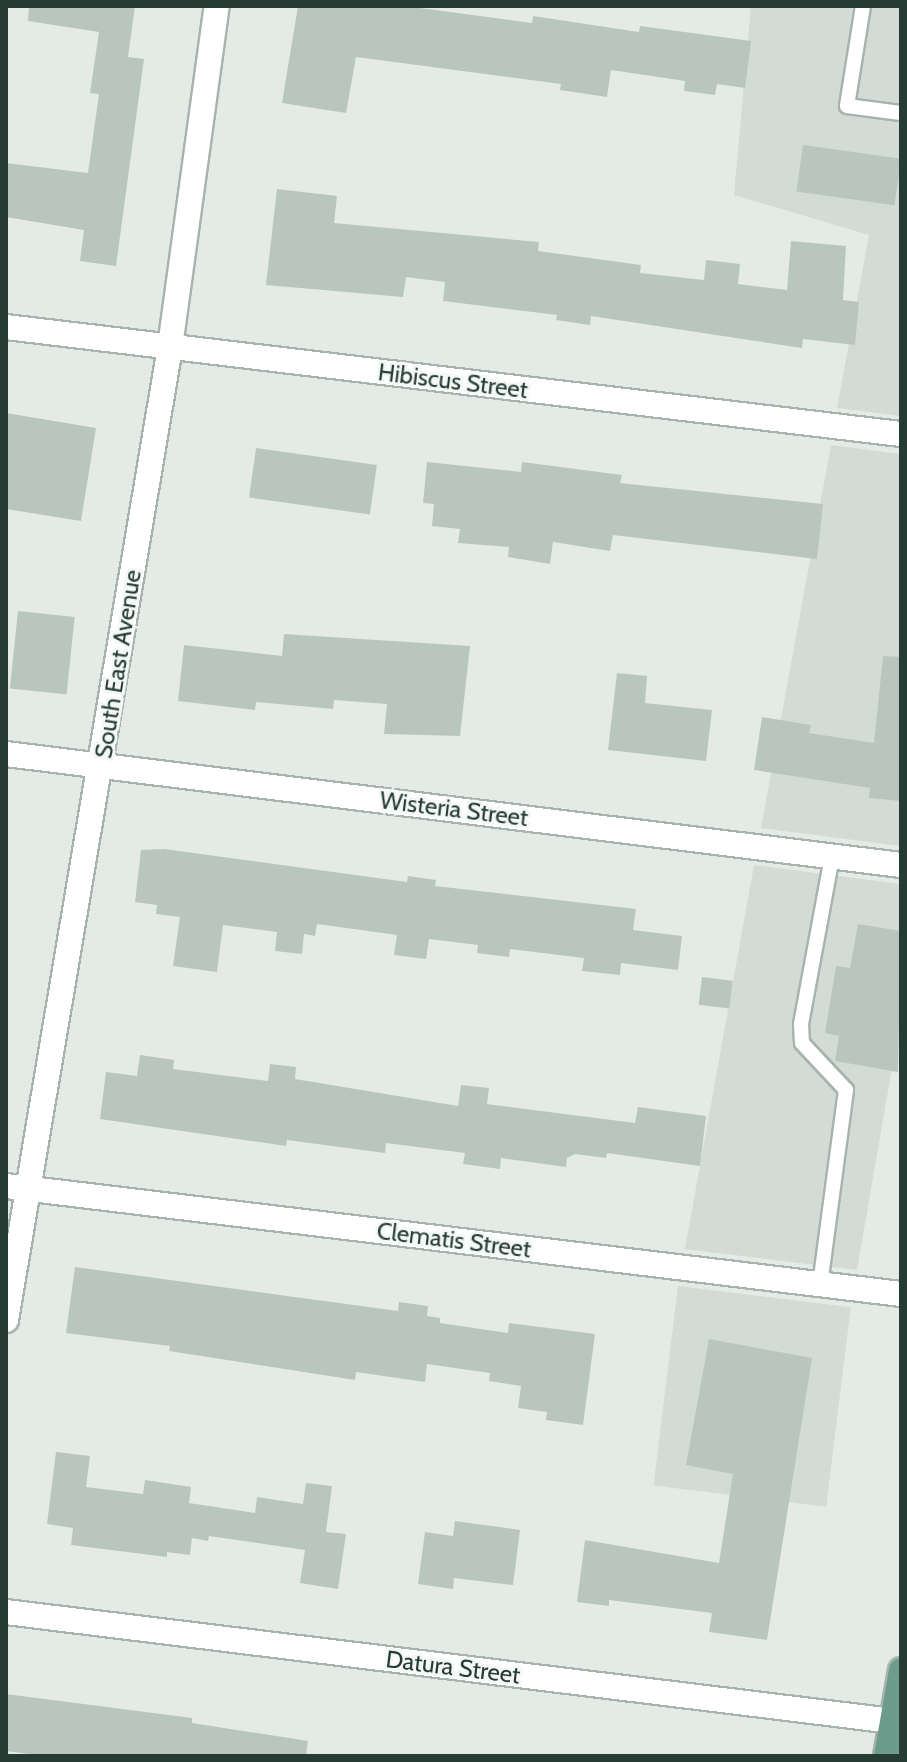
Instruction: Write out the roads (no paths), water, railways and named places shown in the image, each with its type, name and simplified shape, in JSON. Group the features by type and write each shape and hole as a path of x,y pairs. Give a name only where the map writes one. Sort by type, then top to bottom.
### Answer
{"main road":[{"path":"886,1756 896,1722 901,1670"}],"street":[{"name":"South East Avenue","path":"6,1320 15,1187 102,766 170,347 217,6"},
{"name":"Hibiscus Street","path":"6,327 900,431"},
{"name":"Wisteria Street","path":"6,754 901,865"},
{"name":"Clematis Street","path":"15,1187 901,1294"},
{"name":"Datura Street","path":"6,1612 896,1722"}],"lane":[{"path":"863,6 847,106 901,113"},
{"path":"820,1285 846,1090 802,1043 801,1024 832,857"}]}
